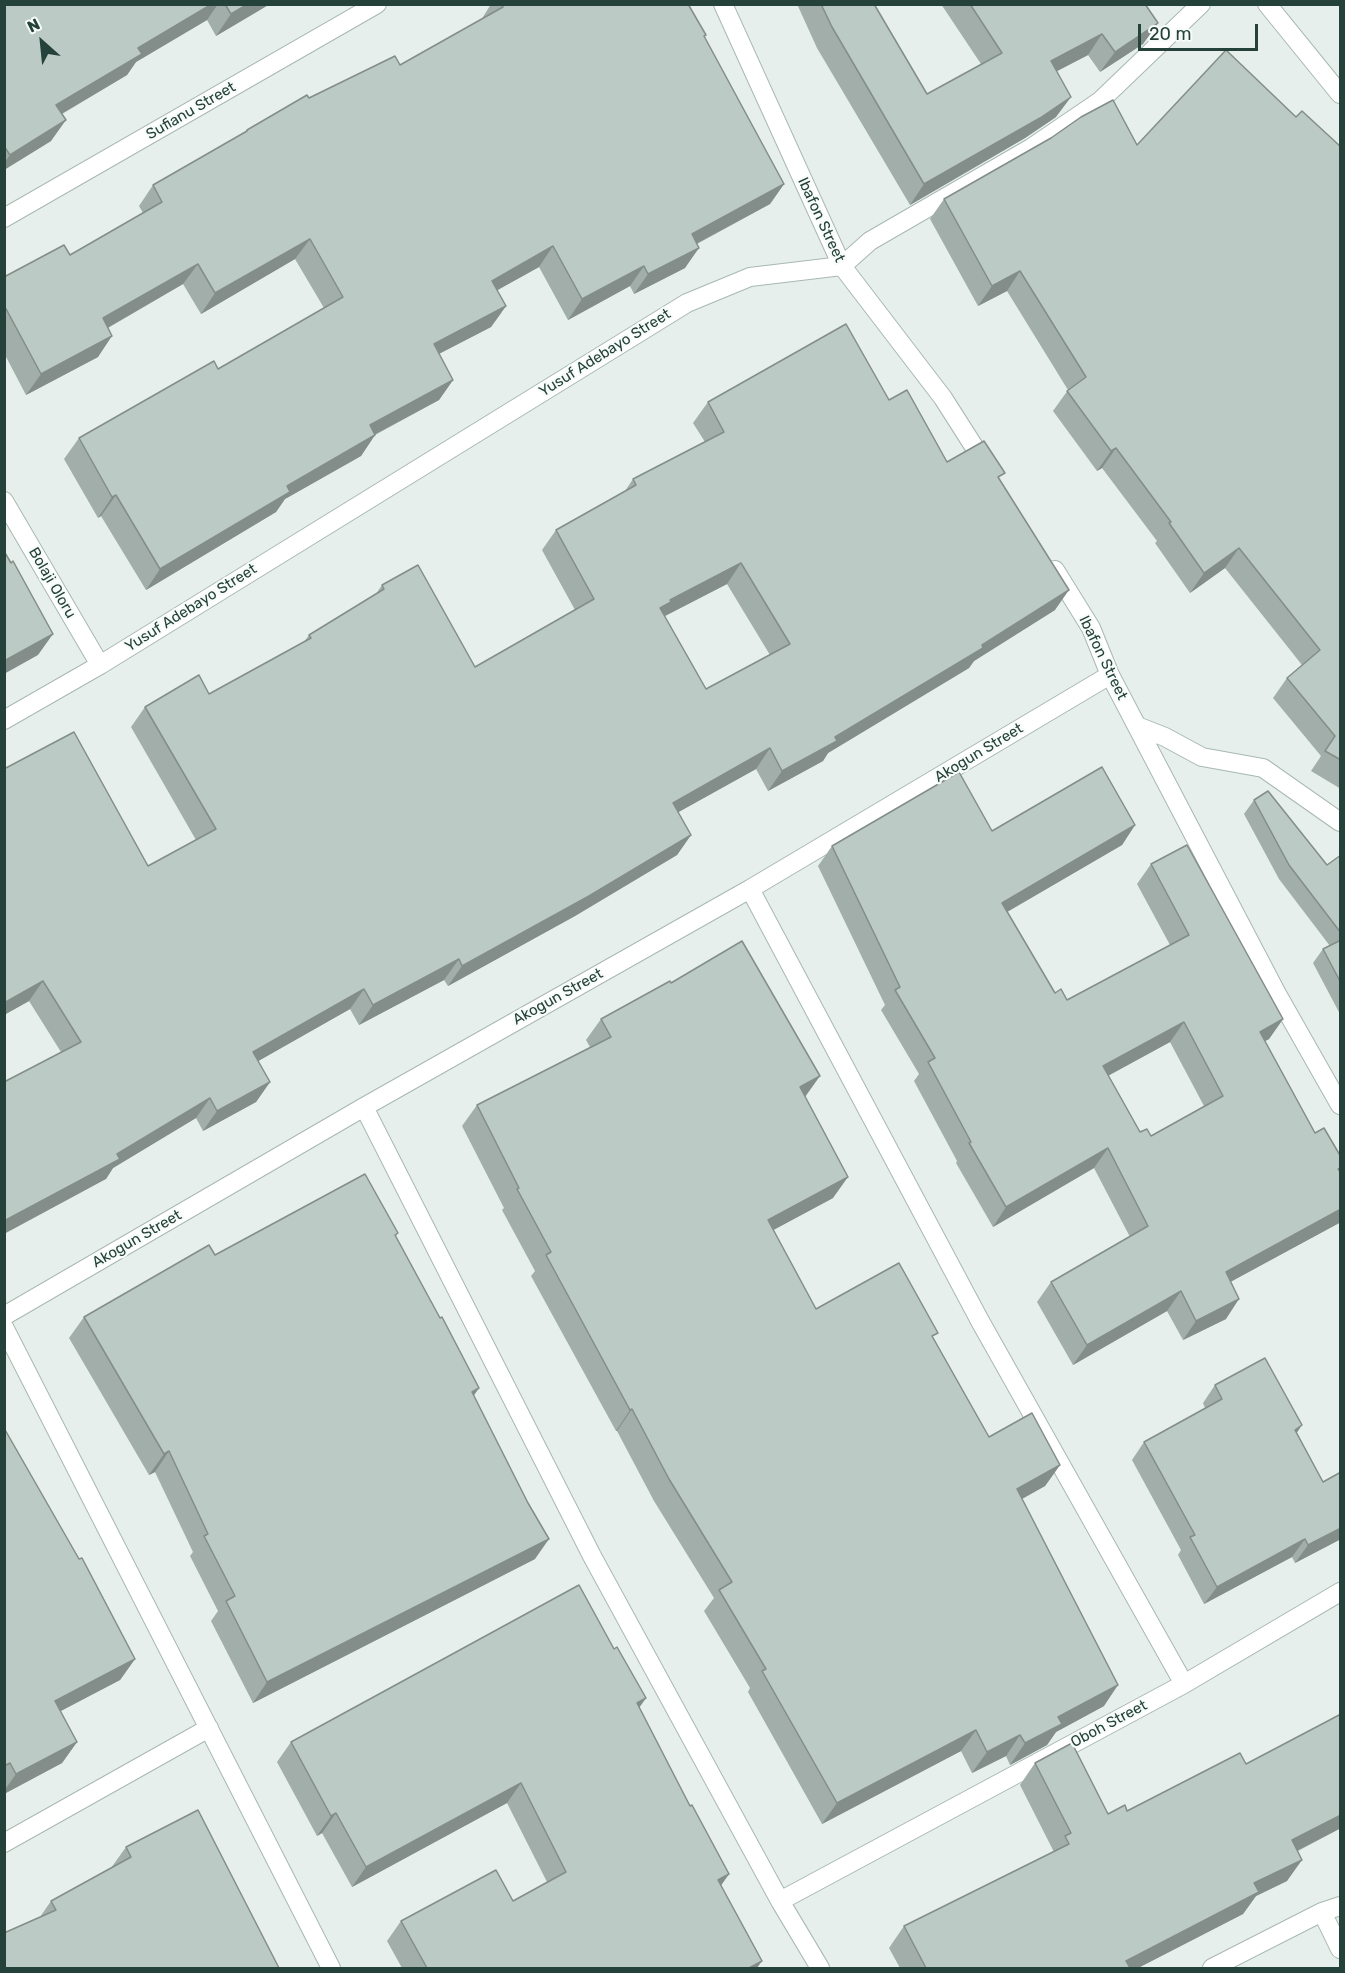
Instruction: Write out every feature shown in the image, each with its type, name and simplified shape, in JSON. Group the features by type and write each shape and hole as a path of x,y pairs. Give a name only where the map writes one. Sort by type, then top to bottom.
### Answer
{"street":[{"name":"Sufianu Street","path":"4,218 377,4"},
{"name":"Ibafon Street","path":"723,4 842,266 943,398 998,482"},
{"path":"842,266 870,241 1031,148 1100,100 1201,4"},
{"path":"1267,4 1341,94"},
{"name":"Yusuf Adebayo Street","path":"4,720 100,665 687,303 750,277 842,266"},
{"name":"Bolaji Oloru","path":"4,501 100,665"},
{"name":"Ibafon Street","path":"1044,554 1091,628 1110,675 1277,994 1341,1105"},
{"name":"Akogun Street","path":"4,1316 364,1107 750,889 1110,675"},
{"path":"1137,726 1165,737 1202,757 1263,768 1341,822"},
{"path":"750,889 980,1321 1184,1684"},
{"path":"364,1107 592,1556 780,1901 820,1968"},
{"path":"4,1327 331,1968"},
{"name":"Oboh Street","path":"780,1901 1184,1684 1341,1592"},
{"path":"4,1844 209,1728"},
{"path":"1212,1968 1322,1912 1341,1906"},
{"path":"1322,1912 1341,1948"}],"building":[{"path":"4,4 212,4 138,48 142,54 56,105 66,120 10,155 4,146"},
{"path":"225,4 248,4 231,14"},
{"path":"502,4 688,4 784,184 692,234 699,248 648,274 644,266 582,299 553,246 492,281 506,306 434,344 453,380 370,425 375,435 287,486 290,492 160,569 116,495 112,497 79,438 214,361 218,369 343,297 310,239 215,293 198,264 103,318 112,336 41,374 4,305 4,277 64,245 70,255 162,202 153,185 307,95 309,98 395,56 400,65 503,7"},
{"path":"821,4 874,4 927,94 1002,53 970,4 1145,4 1158,23 1115,52 1102,34 1051,61 1071,97 1040,118 924,184 832,27"},
{"path":"1226,50 1296,117 1302,111 1341,147 1341,760 1325,751 1335,736 1287,678 1320,650 1239,548 1204,573 1169,523 1171,522 1116,448 1111,451 1067,391 1086,377 1020,271 992,286 944,199 1113,100 1137,145"},
{"path":"846,324 889,400 907,390 947,462 984,441 1005,473 998,477 1069,590 982,645 983,648 835,737 837,741 782,771 770,748 673,803 691,835 589,896 462,966 459,959 373,1005 364,989 253,1052 270,1082 217,1111 210,1098 117,1154 120,1159 4,1221 4,1082 81,1042 43,981 4,1003 4,769 74,732 148,866 216,829 145,707 199,675 209,694 311,638 309,635 384,589 382,585 418,565 475,667 594,599 556,530 636,485 633,479 724,432 708,402","holes":["741,563 790,644 706,689 660,608 671,602 670,600"]},
{"path":"4,551 11,563 13,561 53,634 4,661"},
{"path":"1102,767 1135,825 1002,903 1055,993 1061,989 1067,1000 1189,935 1151,864 1187,845 1283,1019 1260,1032 1315,1133 1324,1128 1341,1157 1341,1167 1338,1169 1341,1173 1341,1209 1226,1272 1239,1299 1196,1321 1181,1291 1087,1345 1051,1282 1148,1226 1108,1148 1006,1207 969,1143 971,1142 928,1062 935,1058 895,990 900,987 832,846 959,772 992,831","holes":["1184,1022 1223,1096 1151,1136 1147,1129 1140,1132 1103,1066"]},
{"path":"1268,791 1327,865 1341,855 1341,933 1289,865 1254,800"},
{"path":"1341,940 1341,983 1323,949"},
{"path":"742,941 820,1076 800,1087 848,1177 768,1220 816,1309 899,1263 938,1333 932,1336 989,1437 1032,1413 1060,1465 1017,1489 1118,1685 1058,1717 1062,1724 1025,1743 1020,1735 987,1752 976,1730 837,1803 762,1671 766,1669 719,1590 732,1582 669,1479 546,1255 551,1252 517,1189 519,1188 477,1105 611,1037 601,1019 670,981 671,983"},
{"path":"365,1174 398,1233 395,1235 479,1388 472,1392 528,1503 549,1539 267,1682 226,1601 235,1596 204,1536 208,1534 169,1451 164,1454 84,1317 209,1245 215,1255"},
{"path":"1265,1358 1302,1425 1295,1430 1323,1482 1341,1472 1341,1528 1308,1545 1305,1539 1217,1587 1190,1537 1195,1535 1144,1442 1222,1399 1215,1385"},
{"path":"4,1428 79,1559 82,1558 135,1659 55,1701 77,1742 16,1774 10,1763 4,1766"},
{"path":"579,1585 614,1649 617,1647 646,1698 637,1703 690,1806 692,1805 729,1874 718,1880 762,1961 749,1968 427,1968 401,1921 496,1870 513,1901 566,1872 521,1783 366,1867 336,1813 331,1816 291,1742"},
{"path":"1341,1714 1341,1815 1292,1840 1302,1860 1254,1883 1259,1892 1126,1961 1130,1968 926,1968 904,1926 1069,1844 1065,1836 1071,1833 1035,1763 1072,1743 1108,1814 1125,1805 1127,1811 1240,1753 1246,1764"},
{"path":"198,1810 279,1968 4,1968 4,1933 56,1910 51,1901 131,1857 126,1847"}]}
